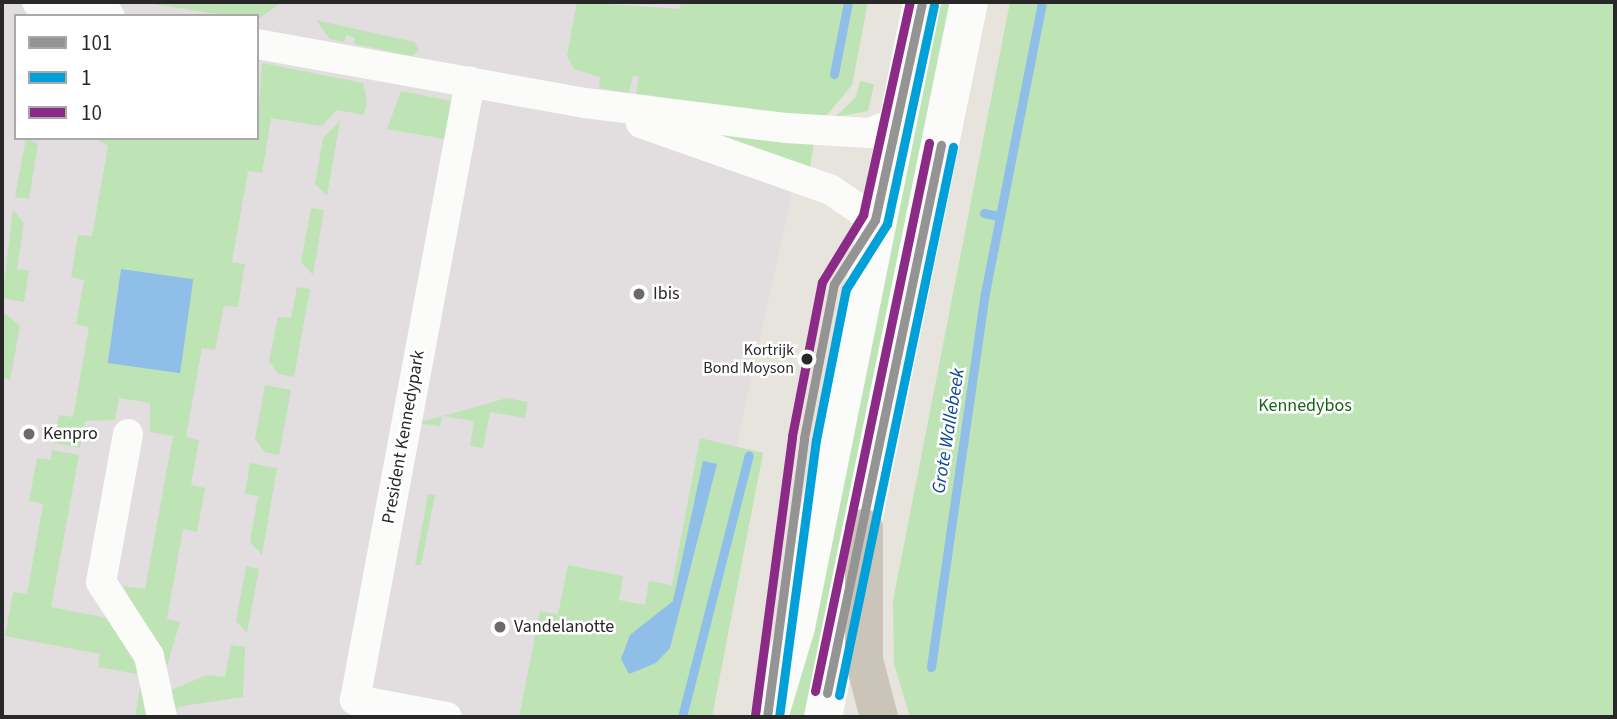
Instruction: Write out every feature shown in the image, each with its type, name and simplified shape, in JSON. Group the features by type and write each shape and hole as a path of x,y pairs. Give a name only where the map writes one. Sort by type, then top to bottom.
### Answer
{"highway":[{"path":"864,528 864,660 879,717"}],"main road":[{"path":"769,717 796,627 875,220 922,2"},
{"path":"823,717 842,607 864,528 969,2"}],"street":[{"path":"37,2 100,14"},
{"path":"259,44 584,103 844,132 881,131 897,122"},
{"name":"President Kennedypark","path":"447,717 355,700 470,82"},
{"path":"584,103 831,190 875,220"},
{"path":"128,434 101,582 149,656 162,717"}],"shaded area":[{"path":"2,2 819,2 790,202 679,708 668,717 2,717"}],"green space":[{"path":"139,2 282,2 259,19 259,14 218,14"},
{"path":"577,2 680,9 681,2 868,2 852,85 822,121 656,102 656,96 636,94 639,76 633,76 629,93 599,88 600,77 574,69 567,56"},
{"path":"934,2 954,2 813,717 781,717"},
{"name":"Kennedybos","path":"1010,2 1615,2 1615,717 910,717 894,664 893,601"},
{"path":"316,20 414,42 419,50 412,56 354,44 355,38 346,35 344,42 330,39"},
{"path":"262,63 363,83 367,101 364,115 337,110 322,126 271,118 262,173 248,171 232,262 245,264 238,307 224,306 215,350 202,348 186,437 199,440 191,485 205,488 197,532 183,529 167,619 180,622 167,666 123,586 145,589 173,436 150,432 150,403 119,398 115,420 85,421 80,448 54,443 59,415 73,417 89,327 76,324 84,280 71,277 78,235 92,236 108,146 98,140 259,140"},
{"path":"860,81 874,84 868,111 835,117 856,97"},
{"path":"401,91 452,101 445,139 387,129"},
{"path":"340,121 327,196 315,184 323,138"},
{"path":"711,131 814,142 810,167 715,143"},
{"path":"26,140 30,140 38,144 29,199 15,197"},
{"path":"311,208 324,210 313,275 301,262"},
{"path":"13,210 24,223 17,269 29,271 24,302 2,298"},
{"path":"297,287 310,289 294,377 278,374 269,361 278,317 291,318"},
{"path":"2,311 20,326 10,380 2,378"},
{"path":"265,385 291,390 279,455 264,452 255,439"},
{"path":"507,398 528,402 525,418 490,412 483,448 470,446 474,421 443,416"},
{"path":"442,416 440,426 418,423"},
{"path":"700,438 763,453 712,717 519,717 540,611 558,614 568,565 623,576 619,600 645,605 649,581 672,585"},
{"path":"52,450 79,455 51,607 113,619 148,682 146,717 135,717 142,675 98,667 100,654 5,636 13,592 27,594 43,504 29,501 37,458 51,460"},
{"path":"250,463 277,468 262,555 250,542 258,496 245,494"},
{"path":"428,494 435,495 421,565 415,565"},
{"path":"246,566 259,569 247,633 236,621"},
{"path":"231,645 245,647 243,697 177,707 175,717 171,690 207,675 225,677"}],"water":[{"path":"121,269 193,279 180,373 108,363"},
{"path":"703,461 717,464 670,648 656,663 629,674 621,659 630,635 673,601"}],"waterway":[{"path":"834,74 848,2"},
{"name":"Grote Wallebeek","path":"931,667 985,293 1042,2"},
{"name":"Grote Wallebeek","path":"984,213 1000,216"},
{"path":"682,717 749,455"}],"transit line":[{"name":"10","path":"755,715 792,436 822,282 863,215 910,2"},
{"name":"101","path":"767,717 804,438 834,284 875,220 922,2"},
{"name":"1","path":"779,717 816,440 846,289 887,224 934,5"},
{"name":"10","path":"815,691 929,143"},
{"name":"101","path":"827,693 941,145"},
{"name":"1","path":"839,695 953,147"}],"place":[{"name":"Ibis","path":"639,294"},
{"name":"Kortrijk Bond Moyson","path":"807,359"},
{"name":"Kenpro","path":"29,434"},
{"name":"Vandelanotte","path":"500,627"}]}
